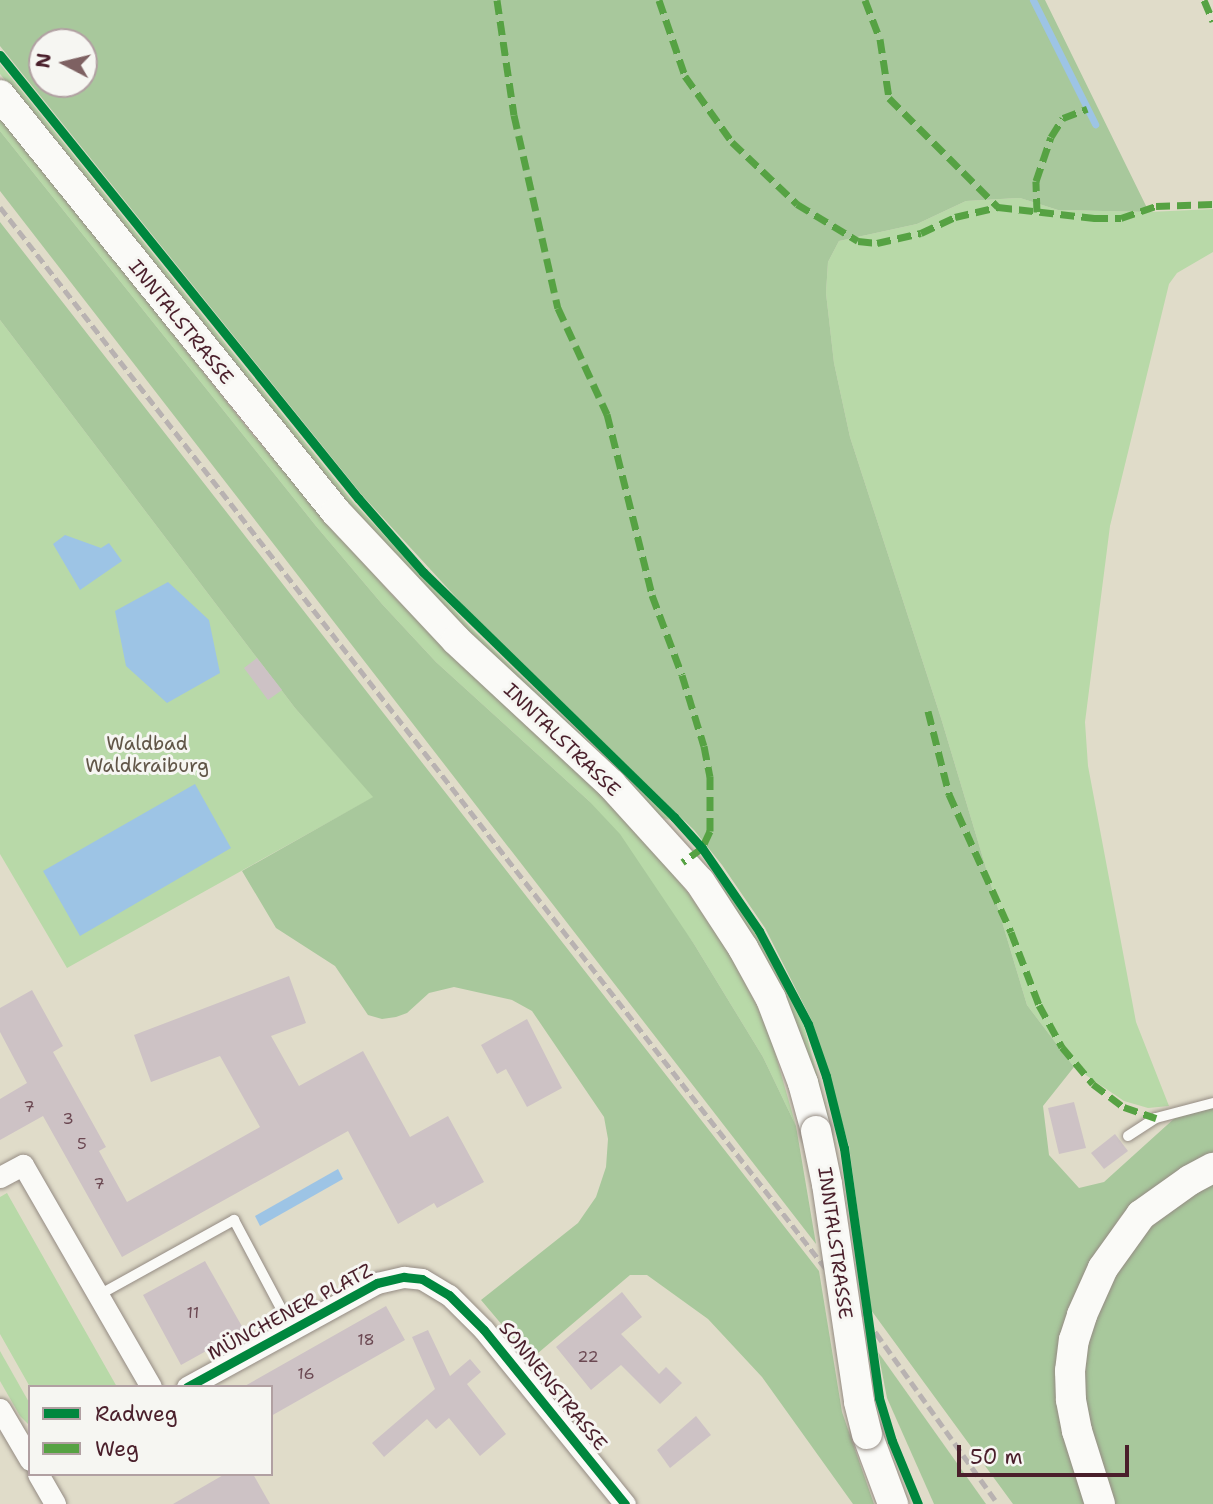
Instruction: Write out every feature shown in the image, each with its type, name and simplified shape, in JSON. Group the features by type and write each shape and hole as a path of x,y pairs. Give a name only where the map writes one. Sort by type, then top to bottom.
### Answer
{"main road":[{"name":"INNTALSTRASSE","path":"0,95 336,512 447,631 611,784 700,883 743,948 771,999 803,1083 816,1131 827,1184 859,1402 867,1434 893,1504"},
{"path":"1100,1504 1080,1442 1071,1400 1073,1350 1082,1315 1103,1268 1141,1215 1190,1180 1213,1168"}],"street":[{"path":"0,1177 23,1165 150,1385"},
{"name":"MÜNCHENER PLATZ","path":"191,1385 391,1279 422,1279 449,1295"},
{"name":"SONNENSTRASSE","path":"449,1295 511,1361 625,1504"},
{"path":"0,1409 28,1457"},
{"path":"39,1476 55,1504"}],"lane":[{"path":"1128,1136 1156,1118 1213,1103"},
{"path":"97,1296 234,1220 292,1329"}],"green space":[{"path":"0,0 1045,0 1149,212 1058,210 1020,198 966,201 917,224 839,241 828,262 826,293 834,363 850,437 941,718 1027,1005 1074,1067 1043,1106 1049,1155 1079,1188 1104,1182 1177,1116 1213,1108 1213,1155 1146,1196 1121,1216 1087,1268 1066,1320 1063,1434 1086,1504 1013,1504 871,1310 849,1146 812,1021 765,928 722,865 694,830 475,618 362,495 42,98 98,98 98,28 28,28 28,81 0,46"},
{"path":"0,64 353,502 469,626 671,820 659,817 465,630 348,506 0,74"},
{"path":"0,115 252,434 393,596 602,795 643,838 689,894 730,955 757,1006 771,1039 796,1126 763,1057 694,944 589,801 436,662 382,604 316,526 0,131"},
{"path":"0,131 316,526 382,604 436,662 589,801 620,834 694,944 763,1057 796,1126 816,1244 0,191"},
{"path":"1020,198 1058,210 1149,212 1213,209 1213,252 1177,273 1169,284 1110,526 1085,722 1088,766 1136,1022 1169,1106 1148,1108 1124,1101 1074,1067 1027,1005 941,718 850,437 834,363 826,293 828,262 839,241 917,224 966,201"},
{"path":"0,222 819,1271 842,1412 874,1504 853,1504 762,1377 708,1319 647,1275 630,1275 531,1359 481,1300 578,1223 596,1197 606,1167 608,1139 604,1117 532,1011 512,1000 454,987 429,993 407,1013 396,1017 382,1019 368,1015 335,966 276,928 242,871 373,797 295,708 0,320"},
{"name":"Waldbad Waldkraiburg","path":"0,320 295,708 374,797 67,968 0,854"},
{"path":"715,875 757,935 804,1026 837,1149 815,1079 751,938"},
{"path":"1213,1184 1213,1504 1114,1504 1097,1459 1084,1390 1087,1351 1094,1319 1107,1289 1140,1237 1165,1210"},
{"path":"7,1193 116,1385 29,1385 0,1334 0,1197"},
{"path":"0,1351 28,1400 28,1424 20,1416 0,1381"},
{"path":"878,1352 986,1504 934,1504 887,1398"}],"water":[{"path":"65,535 101,548 109,543 122,561 80,590 53,544"},
{"path":"168,582 209,620 220,673 167,703 126,666 115,611"},
{"path":"195,784 231,848 80,936 43,871"},
{"path":"338,1169 343,1179 260,1226 255,1216"}],"building":[{"path":"257,658 282,690 268,700 244,668"},
{"path":"289,976 306,1023 271,1036 299,1086 363,1051 410,1137 448,1116 484,1182 437,1208 434,1203 398,1224 348,1131 122,1257 43,1116 0,1140 0,1099 27,1083 0,1032 0,1008 32,990 63,1046 53,1052 106,1147 99,1151 127,1202 260,1127 220,1056 151,1082 134,1035"},
{"path":"527,1019 562,1088 527,1107 506,1069 497,1074 481,1045"},
{"path":"1074,1102 1086,1148 1059,1154 1048,1108"},
{"path":"1115,1134 1128,1151 1104,1169 1091,1153"},
{"path":"205,1261 244,1330 181,1365 143,1295"},
{"path":"622,1292 642,1317 621,1334 659,1374 666,1367 682,1383 660,1404 621,1365 591,1390 556,1347"},
{"path":"386,1306 405,1340 273,1415 273,1385 247,1385"},
{"path":"428,1330 450,1376 470,1359 481,1372 467,1384 506,1434 480,1456 449,1418 436,1429 427,1419 384,1457 372,1443 435,1389 412,1337"},
{"path":"696,1416 711,1435 670,1468 657,1450"},
{"path":"222,1476 254,1476 270,1504 173,1504"}],"waterway":[{"path":"1033,0 1095,124"}],"railway":[{"path":"0,207 876,1333 998,1504"}],"marked path":[{"path":"497,0 514,115 558,308 607,414 652,595 682,675 704,746 710,776 710,831 702,848 683,862"},
{"path":"659,0 685,76 732,142 797,204 858,241 877,243 921,233 955,217 998,207 1094,218 1121,218 1156,206 1213,204"},
{"path":"865,0 880,39 889,98 998,207"},
{"path":"1204,0 1213,21"},
{"path":"1037,212 1036,181 1051,137 1063,118 1087,109"},
{"path":"928,711 949,794 1011,932 1039,1005 1062,1047 1093,1084 1124,1107 1156,1118"}],"cycle path":[{"path":"0,55 358,498 423,572 674,817 702,848 759,931 808,1024 826,1076 844,1148 879,1398 892,1441 918,1504"},
{"path":"191,1385 377,1283 404,1277 422,1279 449,1295 484,1330 625,1504"}]}
